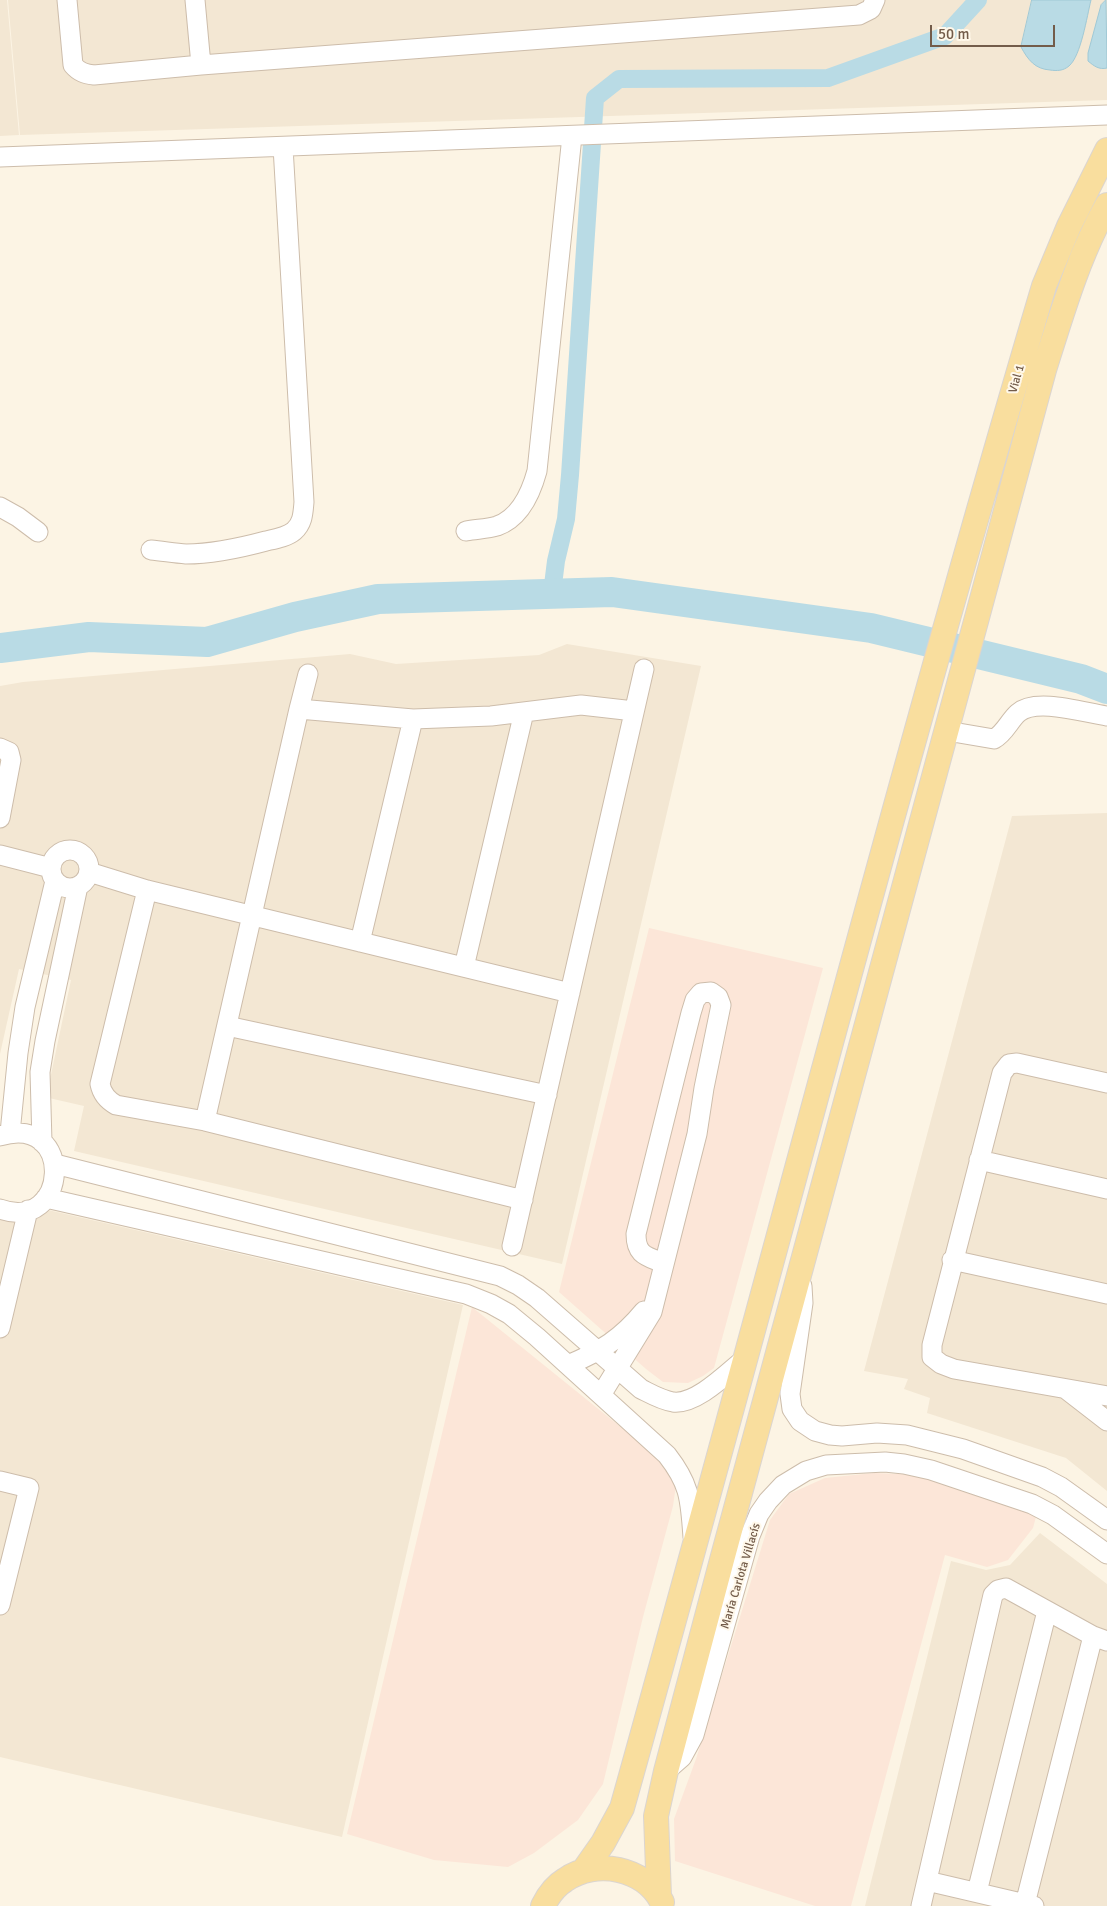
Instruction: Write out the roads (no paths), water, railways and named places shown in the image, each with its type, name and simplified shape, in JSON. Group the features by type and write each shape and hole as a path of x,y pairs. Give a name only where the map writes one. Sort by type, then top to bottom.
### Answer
{"main road":[{"name":"Vial 1","path":"584,1870 603,1843 622,1808 747,1357 932,672 1044,286 1069,226 1107,150"},
{"name":"Vial 1","path":"662,1901 656,1816 666,1771 1047,361 1067,297 1087,244 1107,204"},
{"path":"542,1906 550,1893 565,1879 584,1870 604,1867 625,1871 644,1881 662,1901"}],"street":[{"path":"67,0 73,65 86,74 94,75 201,65 858,15 871,8 875,0"},
{"path":"195,0 201,65"},
{"path":"0,158 1107,115"},
{"path":"466,531 496,526 508,520 518,511 534,484 537,471 572,136"},
{"path":"151,550 185,554 243,547 282,537 294,531 300,524 303,515 304,502 283,147"},
{"path":"0,507 12,513 38,532"},
{"path":"512,1246 644,669"},
{"path":"205,1121 308,674"},
{"path":"299,709 413,719 459,718 582,705 634,711"},
{"path":"947,731 994,739 1000,736 1018,713 1033,706 1044,705 1107,716"},
{"path":"464,967 524,712"},
{"path":"360,942 413,719"},
{"path":"0,748 9,752 11,760 0,818"},
{"path":"0,1209 18,1212 38,1206 52,1188 56,1176 55,1164 48,1148 42,1142 32,1136 21,1133 5,1135 24,1016 57,856 62,852 69,851 81,854 88,865 64,954 45,1041 40,1072 42,1142"},
{"path":"0,855 53,874 66,888 83,879 148,890 570,993"},
{"path":"148,890 100,1084 105,1096 116,1105 205,1121 523,1200"},
{"path":"39,948 64,954"},
{"path":"601,1395 652,1312 663,1263 698,1134 712,1043 721,1005 718,997 711,992 701,992 695,1000 636,1234 636,1244 639,1251 645,1256 663,1263"},
{"path":"227,1026 547,1095"},
{"path":"1107,1083 1018,1063 1008,1064 1002,1073 952,1260 932,1345 932,1357 941,1364 954,1369 1107,1396"},
{"path":"979,1160 1107,1189"},
{"path":"55,1164 500,1276 518,1285 536,1298 641,1389 658,1398 674,1402 687,1400 702,1393 747,1357"},
{"path":"46,1198 466,1294 491,1304 509,1314 667,1455 686,1483 690,1500 694,1548"},
{"path":"0,1328 28,1210"},
{"path":"952,1260 1107,1294"},
{"path":"801,1267 803,1303 790,1394 792,1409 800,1422 815,1431 830,1435 842,1436 877,1433 907,1435 963,1449 1042,1477 1072,1494 1107,1520"},
{"path":"568,1365 599,1351 618,1338 655,1299"},
{"path":"1064,1388 1107,1420"},
{"path":"904,1464 907,1435"},
{"name":"María Carlota Villacís","path":"666,1771 682,1757 694,1735 750,1536 759,1514 768,1501 806,1471 820,1467 885,1462 931,1470 1032,1504 1054,1515 1107,1554"},
{"path":"1032,1504 1042,1477"},
{"path":"0,1481 30,1488 0,1605"},
{"path":"921,1906 927,1880 993,1595 998,1590 1006,1588 1100,1639 1029,1905 927,1880"},
{"path":"977,1892 1047,1611"}],"water":[{"path":"1032,0 1091,0 1077,54 1069,66 1064,69 1045,69 1036,66 1029,60 1021,47"},
{"path":"1106,0 1107,68 1099,68 1088,61 1088,53 1101,5"}],"waterway":[{"path":"552,593 556,561 566,519 570,475 595,98 619,79 828,78 945,36 978,0"},
{"path":"0,648 89,637 207,642 295,617 378,599 612,592 871,628 1081,679 1107,689"}]}
